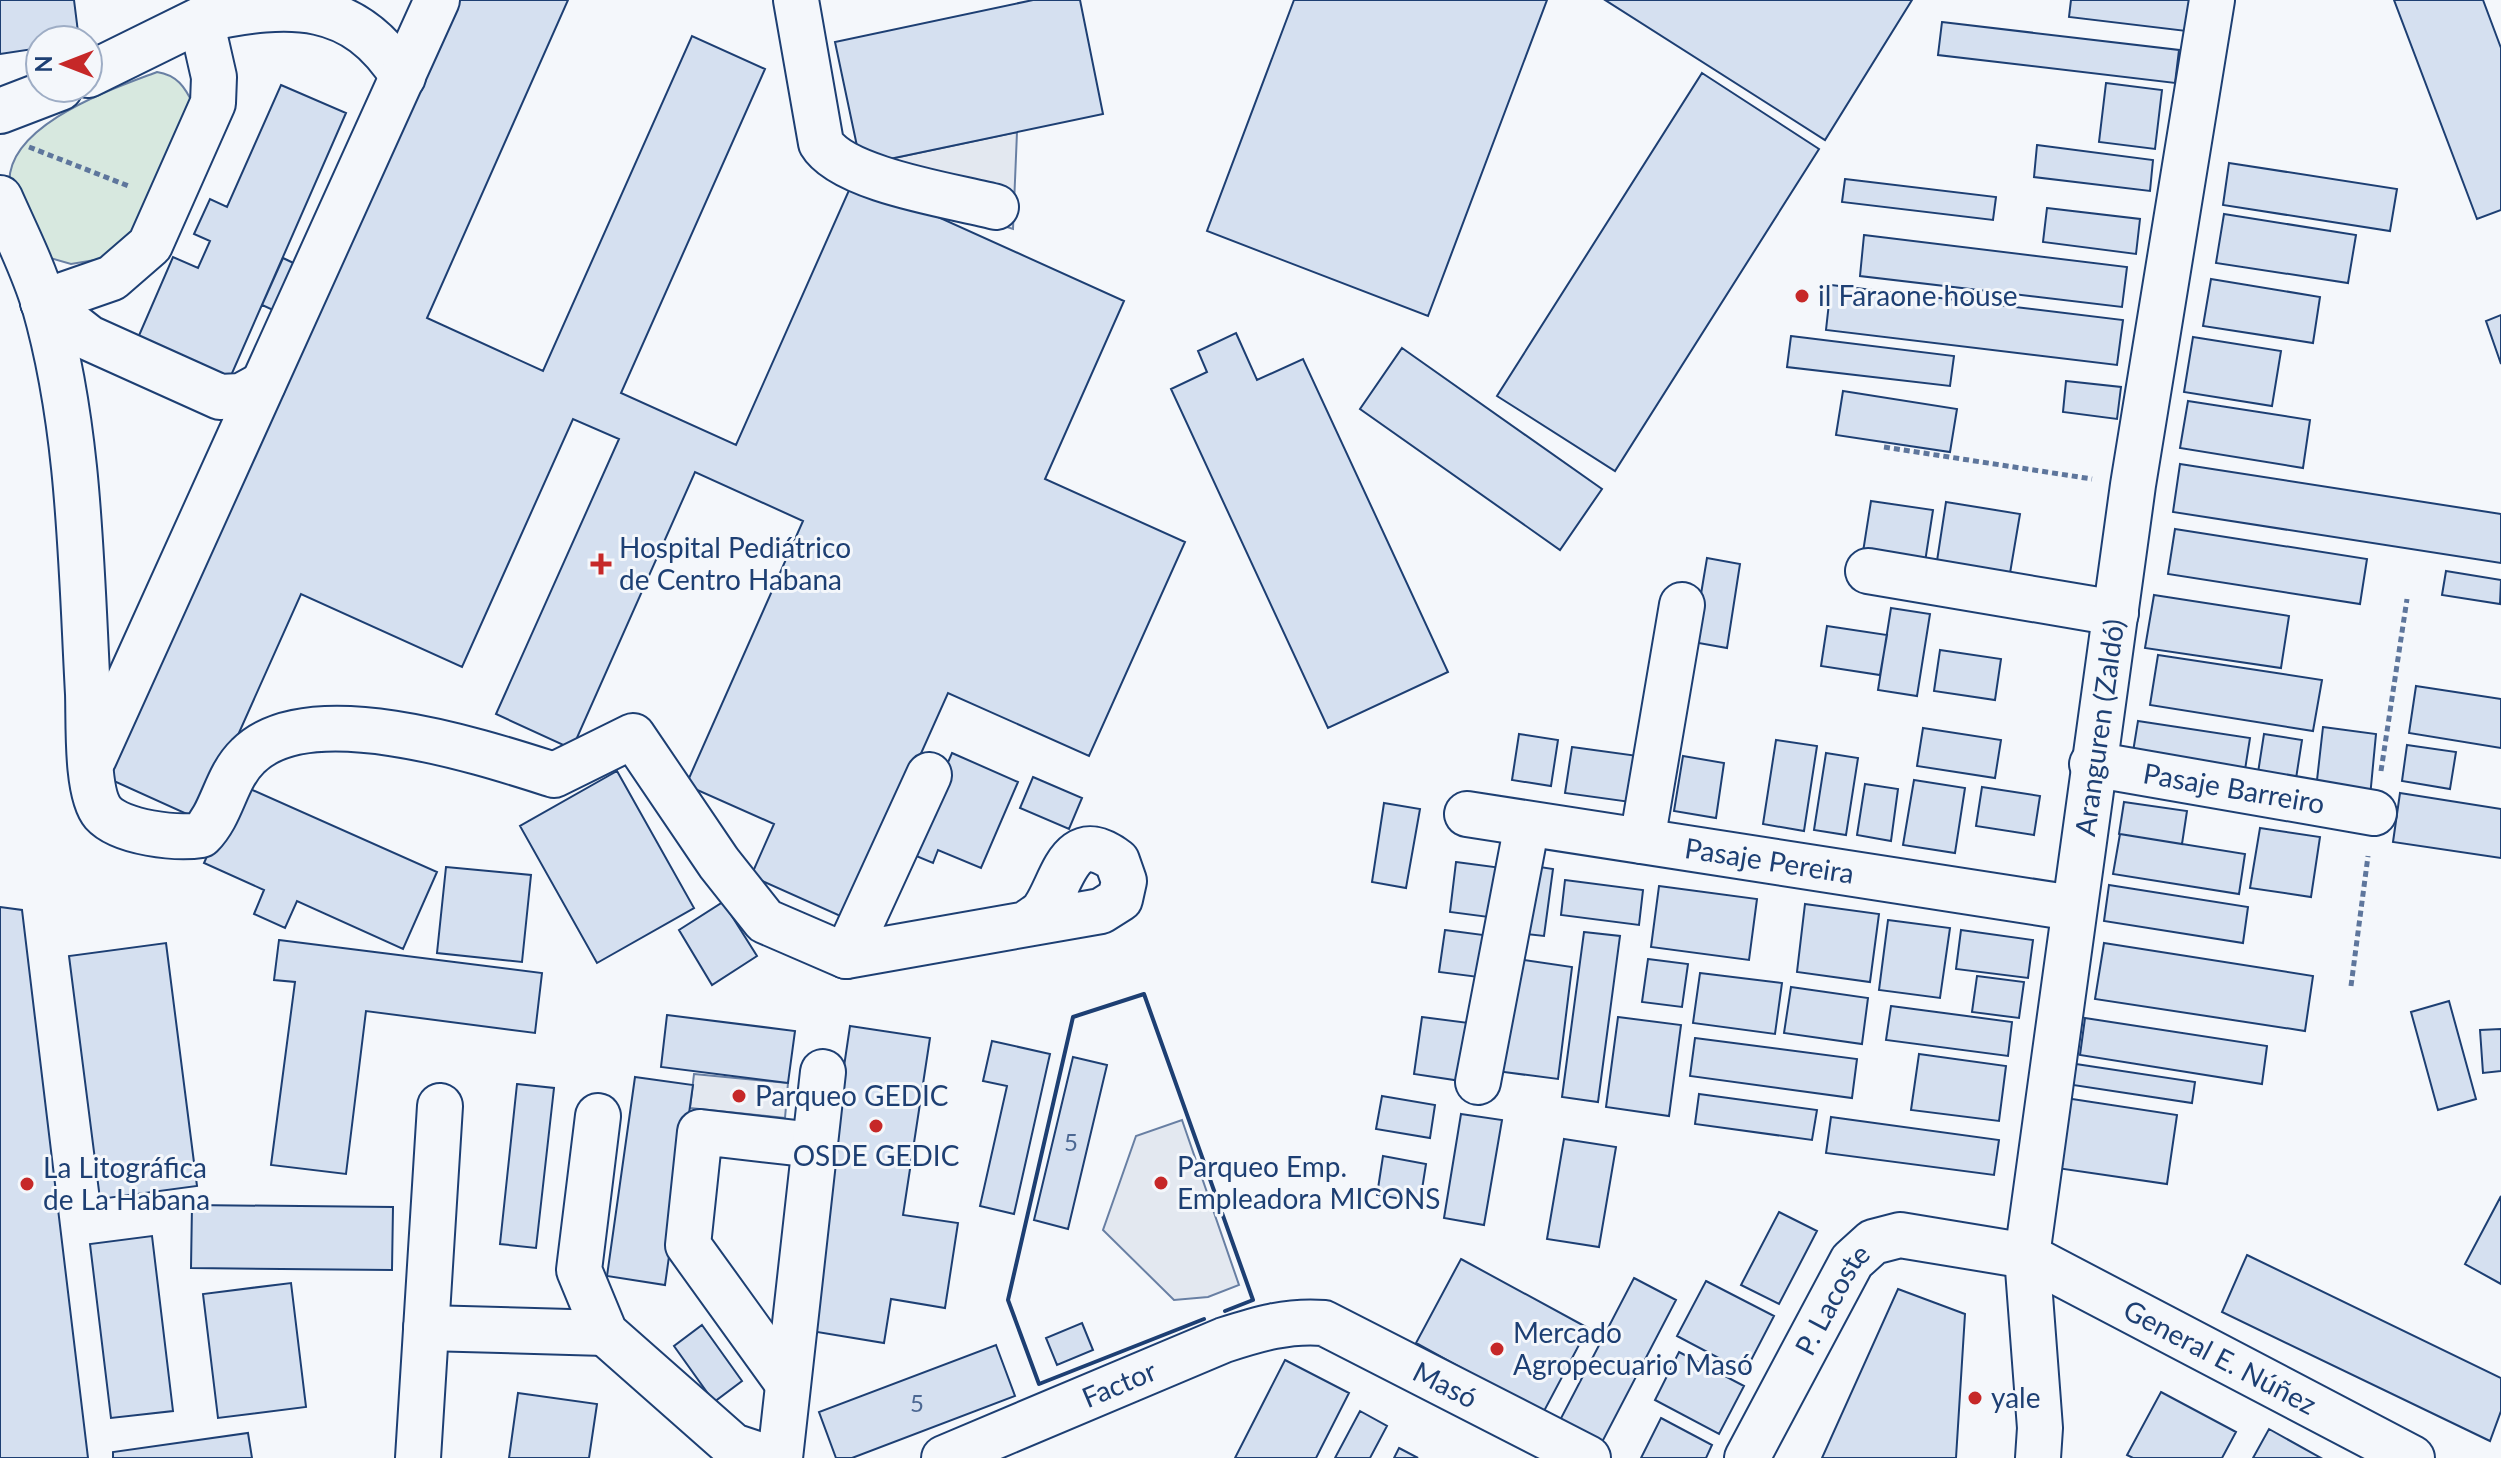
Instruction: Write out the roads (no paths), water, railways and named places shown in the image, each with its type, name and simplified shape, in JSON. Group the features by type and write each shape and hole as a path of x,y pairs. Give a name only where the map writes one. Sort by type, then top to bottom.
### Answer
{"street":[{"path":"104,67 220,10 297,0 332,6 354,15 384,41 403,77"},
{"path":"92,764 437,0"},
{"path":"796,0 821,143 826,152 859,171 996,207"},
{"name":"Aranguren (Zaldó)","path":"2038,1458 2040,1428 2027,1256 2092,764 2133,485 2212,0"},
{"path":"43,302 112,278 150,245 213,103 220,10"},
{"path":"7,126 38,104"},
{"path":"0,198 43,302 64,400 72,463 92,764 96,796 103,813 140,831 190,837 201,835 208,828 236,771 248,756 275,738 293,731 405,734 477,751 554,775 633,736 719,863 765,921 846,956 1026,924"},
{"path":"43,302 89,338 220,397 241,396 263,384"},
{"path":"1868,571 2116,613"},
{"path":"1642,841 1682,605"},
{"name":"Pasaje Barreiro","path":"2092,764 2374,813"},
{"path":"846,956 929,775"},
{"name":"Pasaje Pereira","path":"1467,814 2073,908"},
{"path":"1478,1082 1527,824"},
{"path":"780,1458 786,1381 823,1072"},
{"path":"418,1458 440,1106"},
{"path":"598,1116 579,1270 605,1333 733,1446 769,1458"},
{"path":"786,1381 688,1245 700,1132 814,1145"},
{"name":"P. Lacoste","path":"1747,1458 1852,1261 1873,1242 1900,1235 2027,1256"},
{"name":"General E. Núñez","path":"2027,1256 2412,1458"},
{"name":"Factor","path":"944,1458 1224,1340 1266,1326 1299,1321"},
{"name":"Masó","path":"1299,1321 1324,1323 1588,1458"},
{"path":"426,1328 605,1333"}],"place":[{"name":"il Faraone house","path":"1802,296"},
{"name":"Hospital Pediátrico de Centro Habana","path":"601,564"},
{"name":"Parqueo GEDIC","path":"739,1096"},
{"name":"OSDE GEDIC","path":"876,1126"},
{"name":"Parqueo Emp. Empleadora MICONS","path":"1161,1183"},
{"name":"La Litográfica de La Habana","path":"27,1184"},
{"name":"Mercado Agropecuario Masó","path":"1497,1349"},
{"name":"yale","path":"1975,1398"}]}
